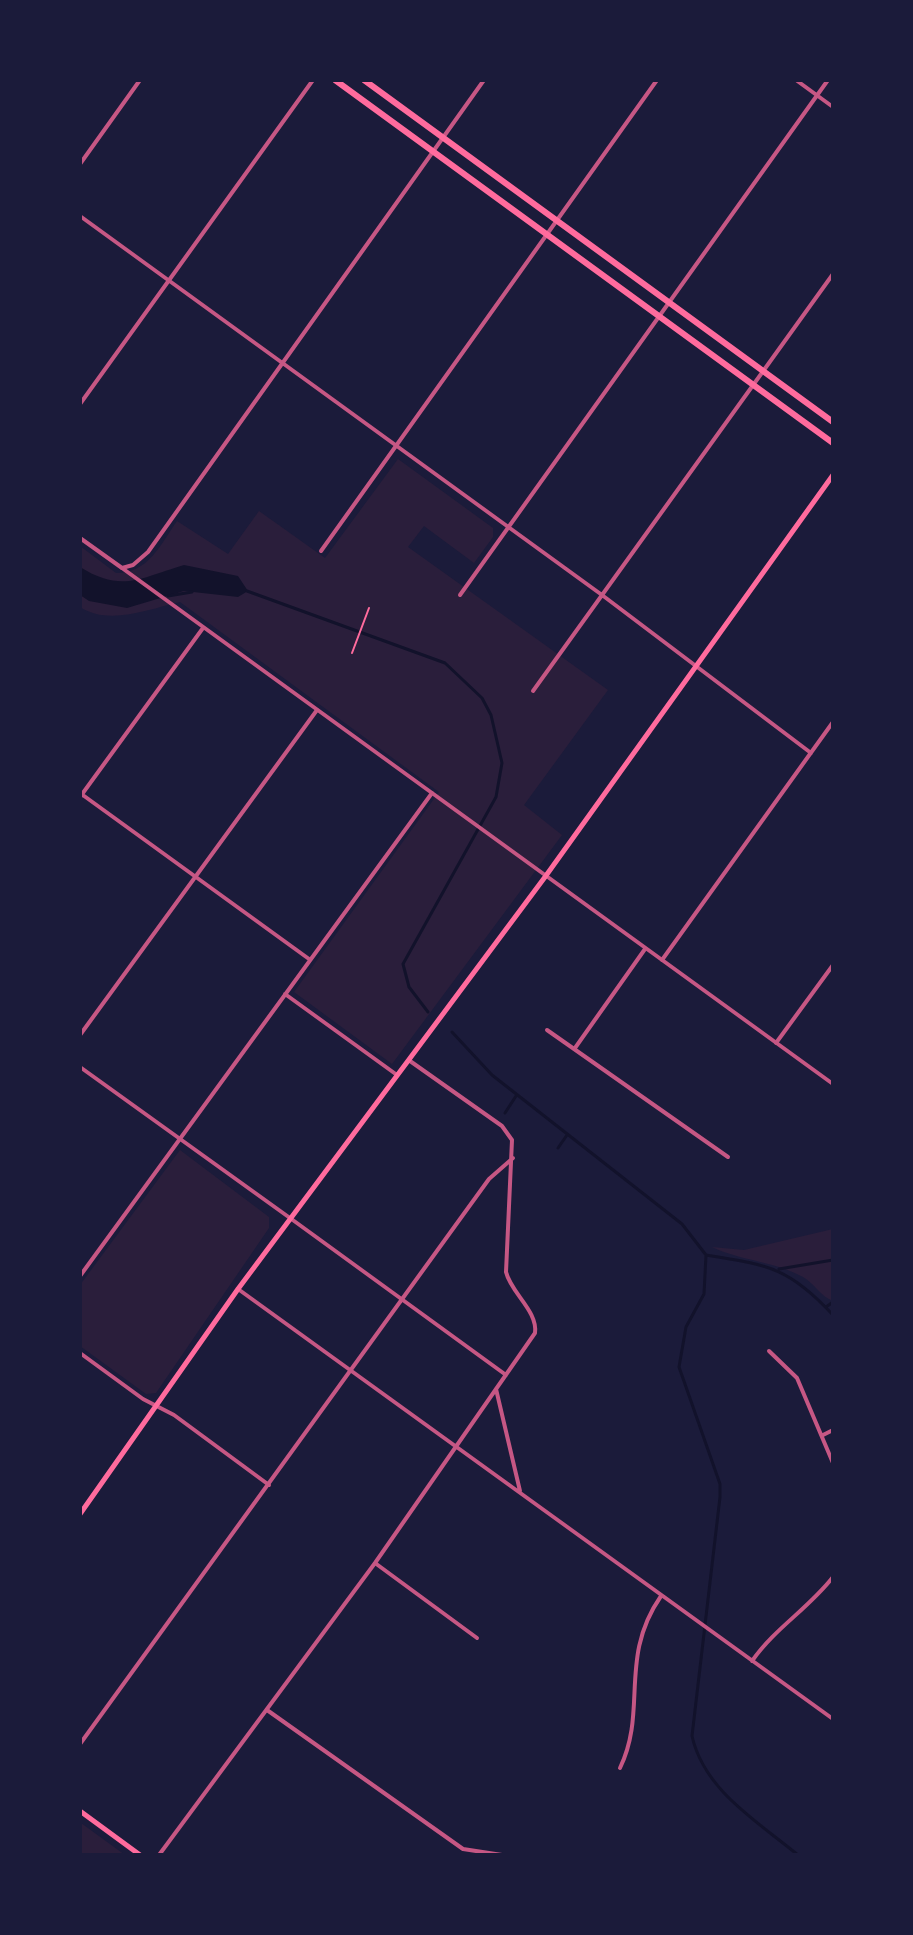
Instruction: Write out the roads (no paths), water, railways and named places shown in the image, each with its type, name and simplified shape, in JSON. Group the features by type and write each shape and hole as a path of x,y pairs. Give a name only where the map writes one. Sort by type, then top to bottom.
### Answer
{"main road":[{"path":"335,80 833,443"},
{"path":"364,80 833,422"},
{"path":"80,1514 238,1289 399,1077 833,475"},
{"path":"80,1811 140,1855"}],"street":[{"path":"80,164 140,80"},
{"path":"80,404 313,80"},
{"path":"122,568 133,565 148,552 484,80"},
{"path":"321,551 657,80"},
{"path":"796,80 833,107"},
{"path":"460,595 828,80"},
{"path":"80,216 281,365 396,445 506,529 602,595 811,753"},
{"path":"533,691 833,274"},
{"path":"80,538 833,1084"},
{"path":"203,628 81,794 309,959"},
{"path":"80,1035 317,710"},
{"path":"662,960 833,722"},
{"path":"80,1276 432,793"},
{"path":"575,1048 645,949"},
{"path":"776,1043 833,965"},
{"path":"285,994 399,1077"},
{"path":"547,1030 728,1157"},
{"path":"159,1855 375,1563 531,1339 535,1323 510,1285 506,1272 512,1140 502,1126 410,1061"},
{"path":"80,1067 506,1375"},
{"path":"80,1744 494,1172 513,1158"},
{"path":"238,1289 833,1719"},
{"path":"769,1351 797,1378 833,1463"},
{"path":"80,1353 269,1485"},
{"path":"496,1389 512,1471 521,1495"},
{"path":"823,1435 833,1430"},
{"path":"375,1563 477,1638"},
{"path":"752,1662 765,1642 811,1605 833,1577"},
{"path":"620,1768 633,1737 632,1687 636,1647 642,1627 661,1596"},
{"path":"267,1710 463,1849 502,1855"}],"waterway":[{"path":"247,591 445,663 482,698 491,715 502,763 496,797 403,964 409,987 428,1012"},
{"path":"168,596 192,592"},
{"path":"452,1032 492,1075 682,1224 706,1255 704,1294 686,1327 679,1367 720,1484 692,1736 698,1755 720,1788 750,1817 798,1855"},
{"path":"505,1113 516,1096"},
{"path":"558,1148 567,1135"},
{"path":"706,1255 776,1271 803,1287 833,1315"},
{"path":"779,1269 833,1260"},
{"path":"826,1307 833,1302"}]}
